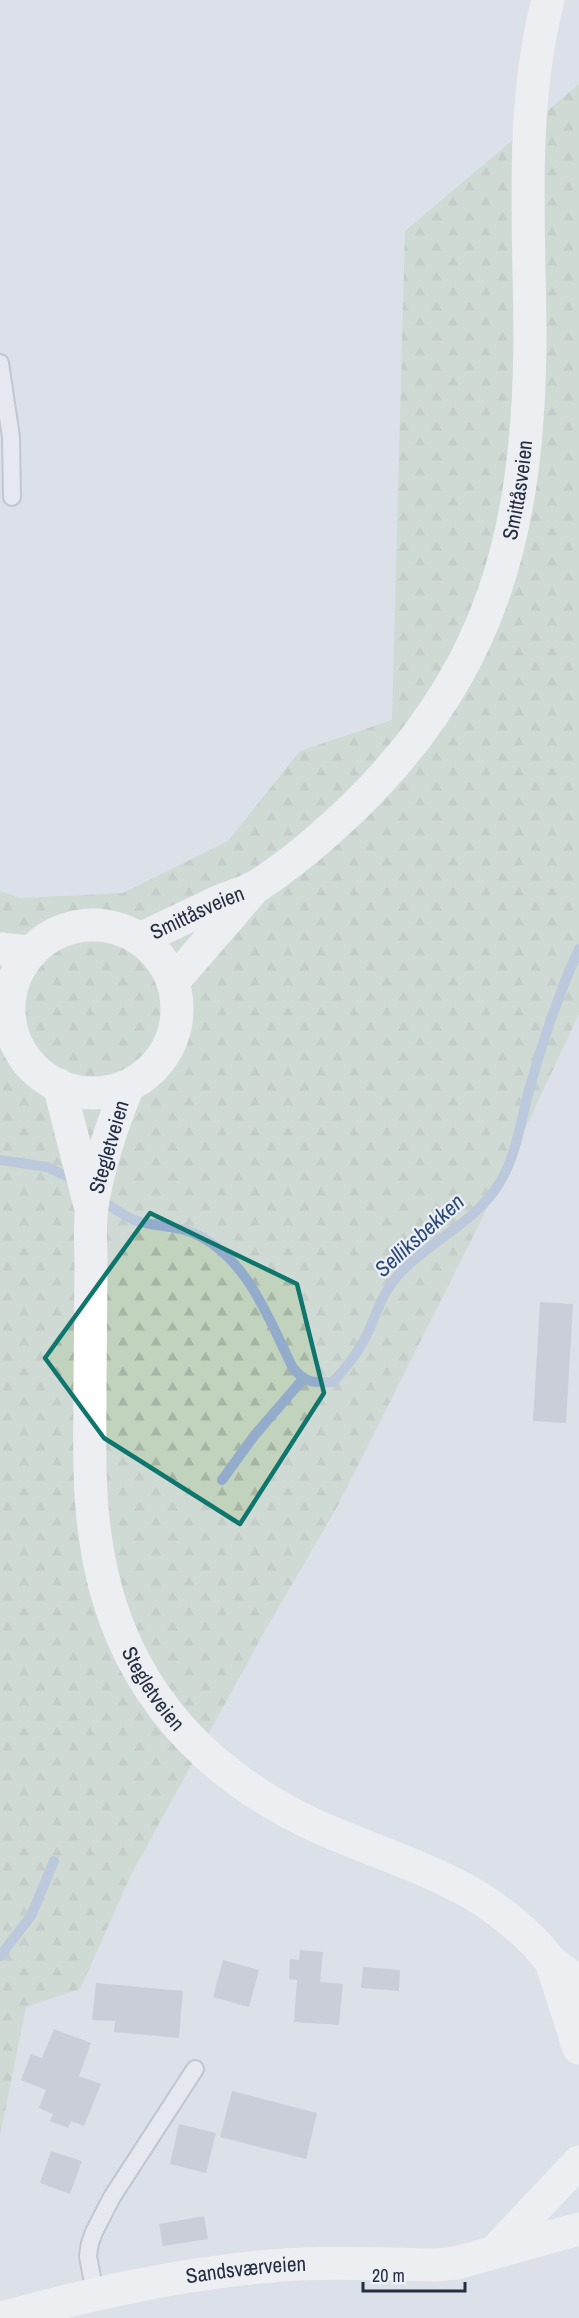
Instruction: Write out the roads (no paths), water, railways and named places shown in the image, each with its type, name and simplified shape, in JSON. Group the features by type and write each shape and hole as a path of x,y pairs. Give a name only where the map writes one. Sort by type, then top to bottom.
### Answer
{"main road":[{"name":"Smittåsveien","path":"173,982 255,887 336,825 412,745 450,688 476,639 492,602 513,527 521,487 530,348 531,113 537,58 548,0"},
{"name":"Smittåsveien","path":"140,939 255,887"},
{"path":"92,924 117,928 140,939 154,951 173,982 178,1013 170,1043 153,1068 122,1099 75,1091 62,1097 23,1055 4,1007 14,979 16,950 59,932 92,924"},
{"name":"Stegletveien","path":"62,1097 91,1209"},
{"name":"Stegletveien","path":"122,1099 102,1159 91,1209 90,1349 92,1504 100,1570 108,1601 120,1632 147,1684 163,1708 201,1751 248,1788 314,1824 416,1866 473,1895 514,1923 551,1961 579,1982"},
{"name":"Stegletveien","path":"551,1961 579,2048"},
{"path":"493,2253 579,2162"},
{"name":"Sandsværveien","path":"1,2318 164,2279 272,2266 356,2263 435,2265 472,2260 579,2229"}],"lane":[{"path":"0,363 11,437 12,497"},
{"path":"95,2294 88,2256 94,2232 112,2197 195,2069"}],"waterway":[{"name":"Selliksbekken","path":"99,1198 134,1220 186,1230 212,1243 228,1257 254,1291 293,1368 310,1381 333,1382 360,1348 382,1299 399,1274 424,1251 479,1209 500,1182 515,1148 546,1034 579,949"},
{"name":"Selliksbekken","path":"0,1160 47,1167 77,1181"},
{"path":"222,1480 254,1436 303,1379"},
{"path":"0,1956 31,1916 54,1861"}]}
